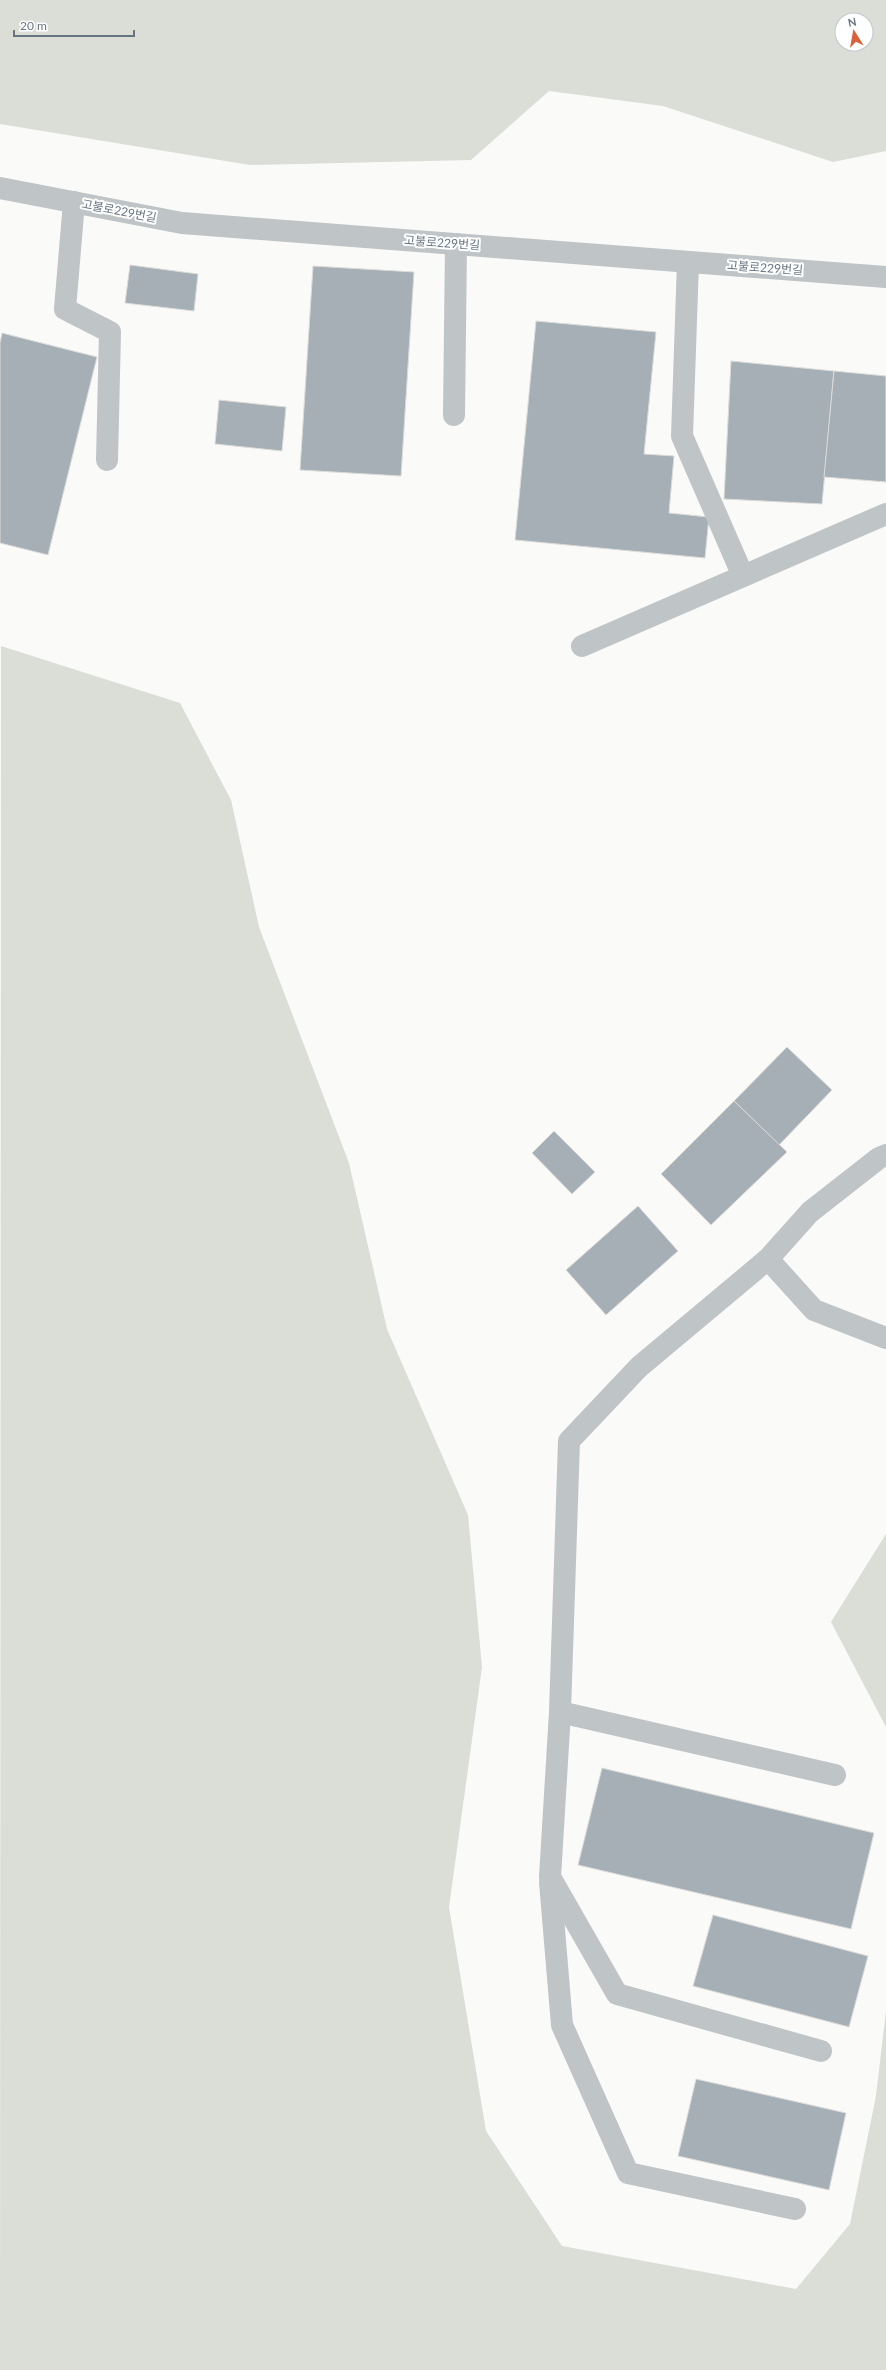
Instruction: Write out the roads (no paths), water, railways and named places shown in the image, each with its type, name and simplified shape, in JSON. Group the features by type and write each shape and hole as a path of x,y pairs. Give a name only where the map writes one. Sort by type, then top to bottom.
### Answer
{"street":[{"name":"고불로229번길","path":"0,188 182,223 886,277"},
{"path":"74,202 64,309 110,332 107,460"},
{"path":"454,415 456,244"},
{"path":"688,262 682,436 743,576"},
{"path":"582,646 886,514"},
{"path":"795,2209 628,2173 562,2025 550,1877 560,1712 569,1441 639,1367 768,1260 810,1212 886,1154"},
{"path":"768,1260 814,1310 886,1338"},
{"path":"560,1712 835,1775"},
{"path":"550,1877 618,1994 821,2051"}]}
